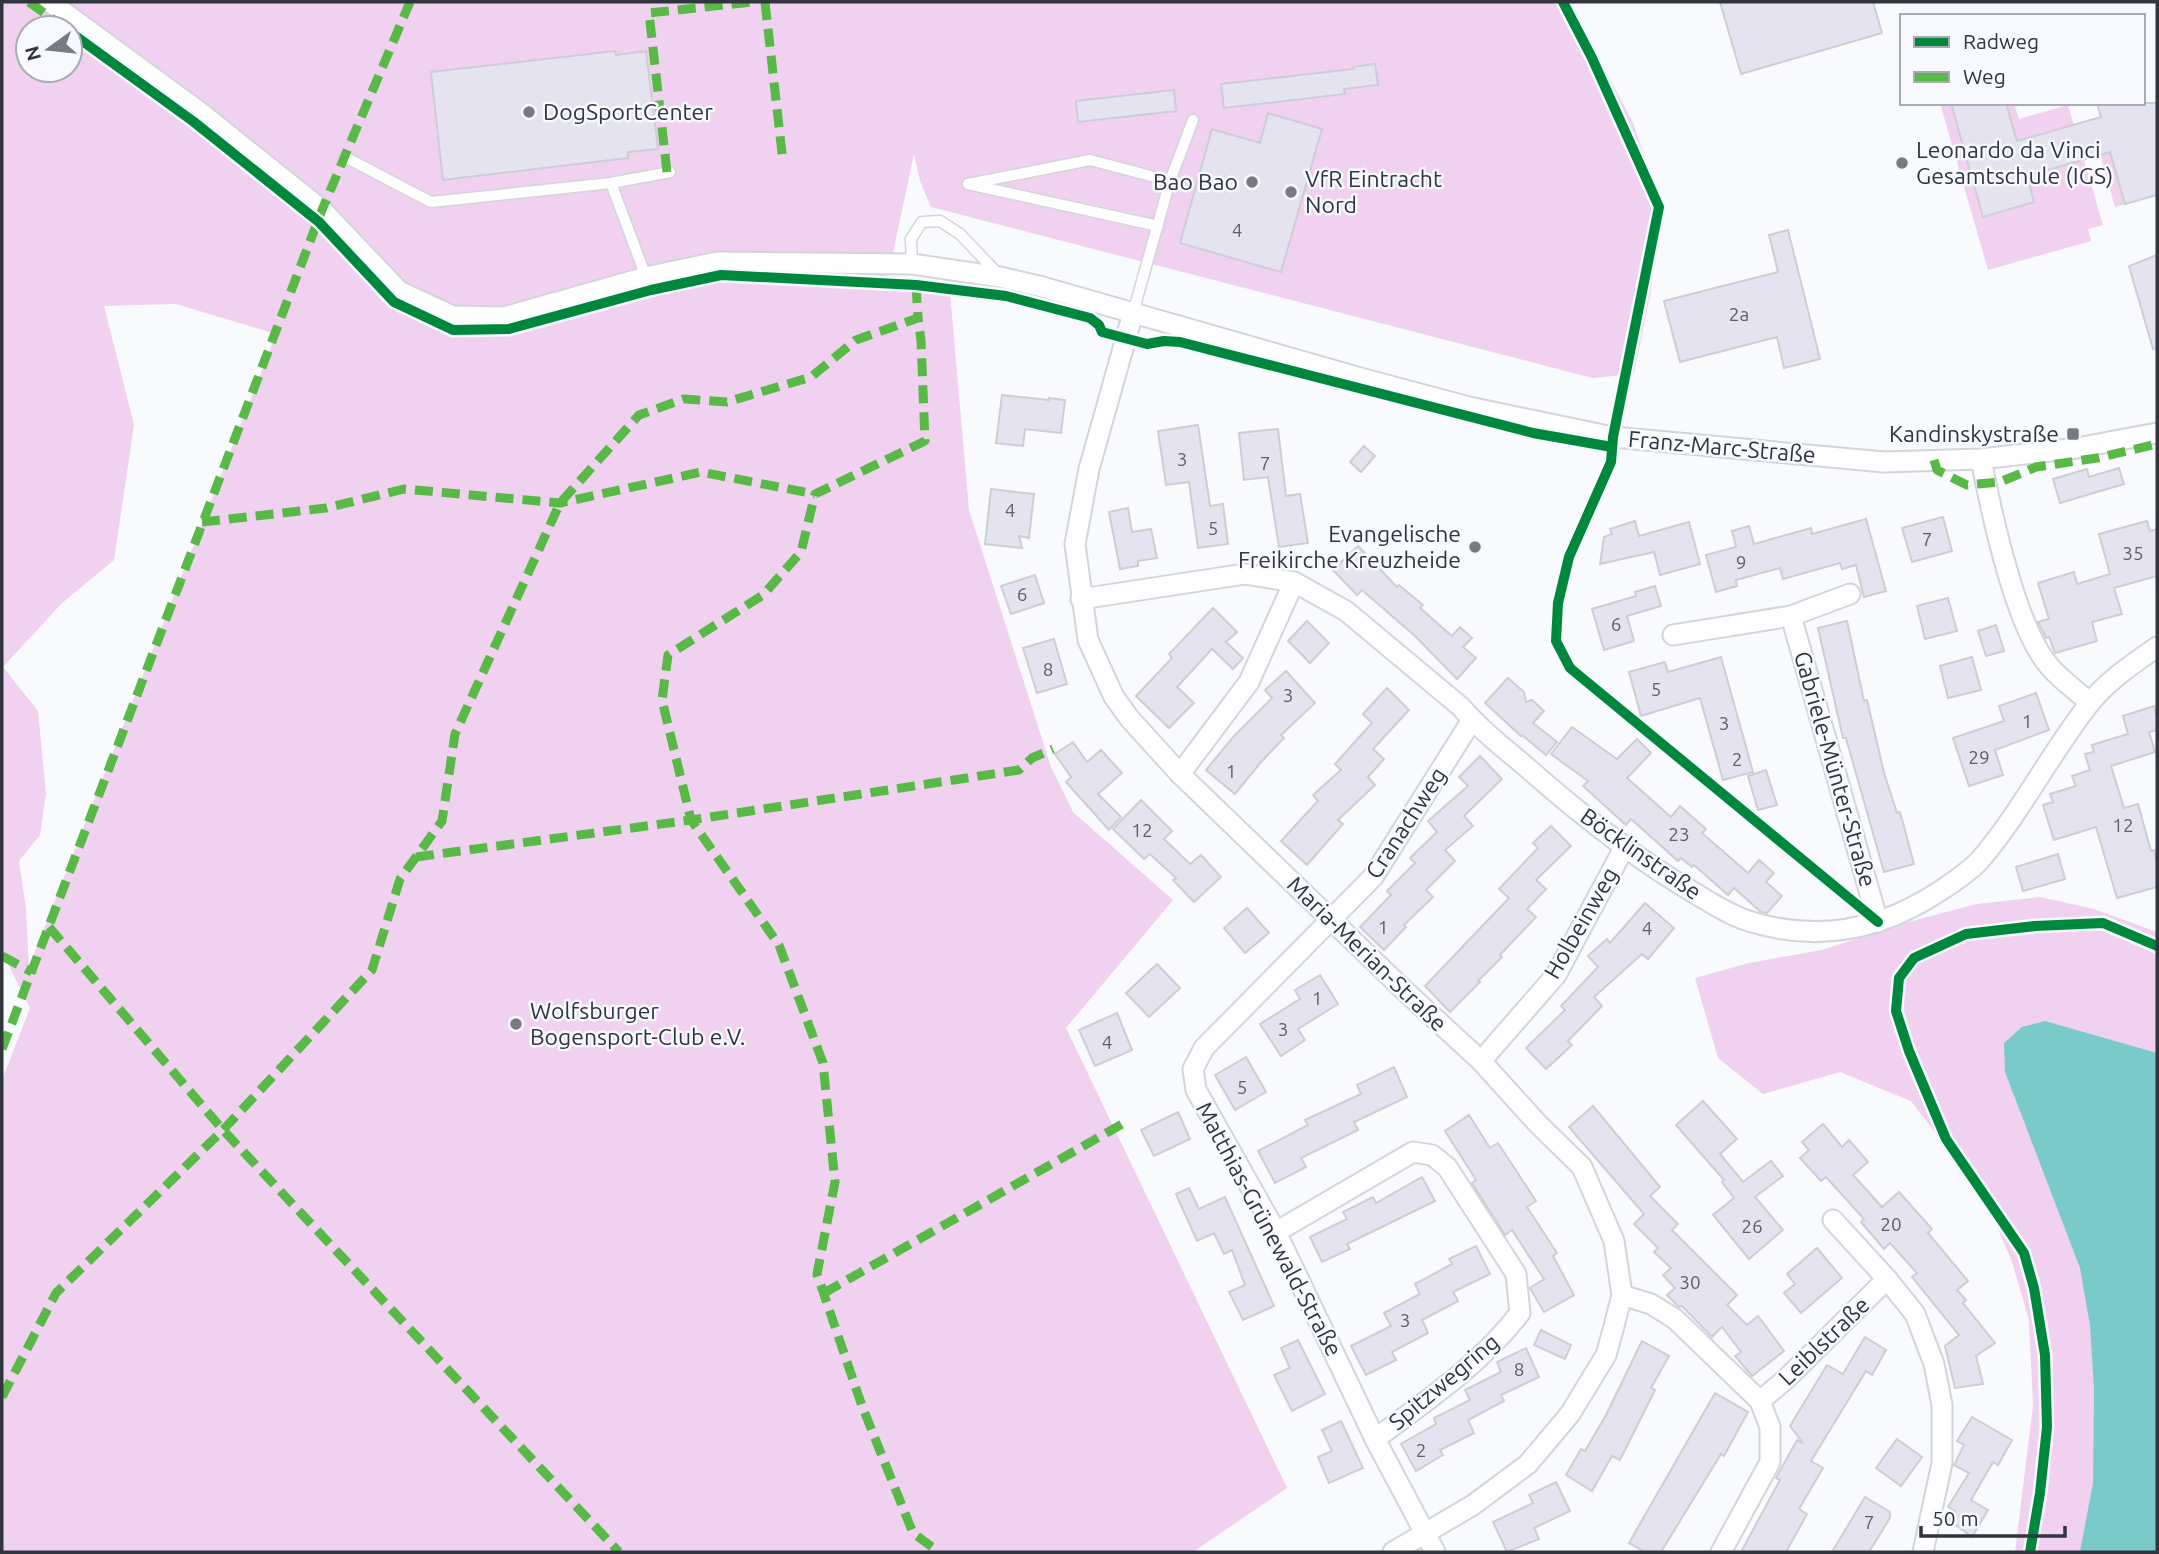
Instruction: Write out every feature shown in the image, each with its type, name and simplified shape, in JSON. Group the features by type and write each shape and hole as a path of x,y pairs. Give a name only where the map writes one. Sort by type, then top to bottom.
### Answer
{"street":[{"name":"Franz-Marc-Straße","path":"50,2 201,113 322,210 400,291 453,317 505,317 646,277 717,262 912,264 1000,277 1469,407 1614,437 1884,462 1981,459 2077,448 2157,433"},
{"name":"Maria-Merian-Straße","path":"1133,313 1089,469 1075,544 1088,640 1114,697 1130,719 1180,774 1481,1061 1538,1124 1582,1167 1614,1241 1622,1295 1606,1355 1570,1414 1528,1464 1473,1505 1393,1552"},
{"path":"1981,459 1996,528 2028,631 2049,666 2090,703"},
{"name":"Böcklinstraße","path":"1081,599 1245,574 1294,582 1346,611 1461,707 1472,720 1548,787 1624,848 1666,876 1750,922 1797,932 1840,932 1878,922 1919,905 1978,862 2090,703 2129,666 2157,647"},
{"path":"1180,774 1249,682 1294,582"},
{"path":"1673,635 1791,616 1850,594"},
{"name":"Gabriele-Münter-Straße","path":"1791,616 1878,922"},
{"name":"Cranachweg","path":"1332,920 1374,877 1472,720"},
{"name":"Holbeinweg","path":"1481,1061 1556,975 1624,848"},
{"name":"Matthias-Grünewald-Straße","path":"1332,920 1204,1048 1193,1069 1196,1090 1276,1232 1375,1438 1435,1552"},
{"name":"Spitzwegring","path":"1276,1232 1413,1153 1432,1154 1447,1167 1516,1274 1520,1312 1506,1331 1450,1383 1375,1438"},
{"name":"Leiblstraße","path":"1833,1220 1915,1314 1934,1364 1942,1405 1942,1463 1923,1552"},
{"name":"Leiblstraße","path":"1760,1401 1786,1379 1887,1279"},
{"path":"1622,1295 1651,1304 1675,1319 1760,1401 1770,1427 1770,1462 1721,1552"}],"lane":[{"path":"1133,313 1170,181 1193,120"},
{"path":"345,157 431,202 611,183 670,172"},
{"path":"1158,226 968,184 1090,160 1170,181"},
{"path":"611,183 646,277"},
{"path":"912,264 911,239 922,222 940,221 960,234 1000,277"}],"shaded area":[{"path":"2,2 1570,2 1633,123 1660,204 1651,291 1634,374 1593,378 931,207 920,181 914,154 888,276 950,293 969,510 1051,767 1073,812 1173,900 1066,1028 1287,1488 1193,1552 2,1552 2,1080 30,1008 2,952","holes":["176,304 276,334 29,967 26,909 19,861 40,835 46,794 38,711 3,667 62,603 114,560 134,425 104,306"]},
{"path":"1941,105 1953,105 2027,176 2084,160 2103,225 2088,229 2091,241 1988,270"},
{"path":"2007,105 2015,105 2019,119 2068,105 2074,125 2017,141"},
{"path":"2103,127 2125,204 2115,207 2093,130"},
{"path":"2040,897 2094,909 2157,932 2157,1552 2015,1552 2033,1406 2029,1320 2012,1262 1984,1196 1911,1101 1840,1072 1763,1094 1718,1058 1695,978 1749,963 1822,950 1908,922 1977,904"}],"water":[{"path":"2045,1021 2157,1053 2157,1552 2080,1552 2093,1483 2094,1390 2090,1325 2080,1268 2005,1072 2004,1043 2022,1027"}],"building":[{"path":"1720,2 1873,2 1882,33 1741,74"},
{"name":"DogSportCenter","path":"615,51 616,55 646,51 658,149 628,152 628,158 443,180 431,72"},
{"path":"1375,64 1378,85 1344,89 1345,94 1224,108 1221,84 1354,69 1353,67"},
{"path":"1174,90 1176,111 1078,122 1076,101"},
{"path":"2157,103 2157,195 2125,204 2110,152 2027,176 2034,202 1983,217 1952,105 2007,105 2017,141 2101,117 2098,105"},
{"name":"Bao Bao","path":"1268,113 1322,129 1281,272 1180,243 1212,129 1260,143"},
{"path":"1788,230 1820,359 1784,368 1777,337 1680,362 1664,301 1778,272 1769,235"},
{"path":"2157,255 2157,348 2153,349 2129,266"},
{"path":"1002,395 1065,400 1061,433 1025,429 1023,446 996,443"},
{"path":"1198,425 1210,506 1223,504 1228,544 1198,548 1189,482 1166,485 1158,431"},
{"path":"1278,429 1286,496 1300,494 1308,543 1279,547 1268,477 1244,480 1239,433"},
{"path":"1364,446 1375,456 1361,472 1350,462"},
{"path":"2119,468 2124,484 2060,503 2053,479 2087,469 2089,477"},
{"path":"991,489 1034,494 1029,538 1019,536 1022,548 985,544"},
{"path":"1128,508 1132,532 1151,529 1157,558 1138,561 1138,566 1120,569 1109,512"},
{"path":"1943,517 1952,551 1912,562 1902,528"},
{"path":"1866,519 1886,591 1864,597 1856,565 1842,569 1840,563 1783,579 1780,568 1736,580 1737,586 1716,592 1706,555 1736,547 1732,531 1749,526 1754,544 1811,528 1812,534"},
{"path":"1635,521 1639,536 1689,522 1700,564 1660,575 1654,552 1600,564 1604,537 1612,534 1610,529"},
{"path":"2147,521 2150,531 2157,529 2157,576 2114,588 2122,614 2092,622 2097,641 2055,653 2049,637 2046,638 2038,622 2049,619 2038,583 2074,572 2077,584 2110,574 2099,534"},
{"path":"1358,546 1397,587 1399,585 1423,605 1420,608 1452,636 1460,627 1472,638 1463,647 1476,658 1457,679 1415,636 1362,590 1357,595 1333,570"},
{"path":"1035,575 1044,603 1011,614 1001,586"},
{"path":"1655,586 1661,606 1627,616 1634,641 1604,650 1592,609 1636,596 1635,592"},
{"path":"1948,598 1957,631 1925,639 1917,606"},
{"path":"1213,608 1237,632 1226,642 1243,658 1233,669 1212,649 1177,687 1194,703 1169,728 1136,696 1172,658 1169,654"},
{"path":"1307,621 1329,643 1310,663 1288,641"},
{"path":"1847,621 1864,701 1867,700 1884,773 1897,813 1900,812 1914,864 1884,872 1846,738 1843,738 1818,628"},
{"path":"1996,625 2004,651 1986,656 1978,631"},
{"path":"1054,639 1067,684 1037,693 1023,648"},
{"path":"1721,657 1753,772 1723,780 1700,698 1641,716 1629,672 1665,662 1668,672"},
{"path":"1972,657 1981,690 1948,698 1940,666"},
{"path":"1286,671 1315,703 1281,735 1284,738 1235,794 1206,770 1234,736 1272,698 1265,690"},
{"path":"1508,678 1524,692 1526,702 1532,700 1544,711 1533,723 1557,742 1546,755 1485,703"},
{"path":"1387,688 1409,710 1373,749 1384,759 1368,777 1375,785 1338,820 1343,824 1307,865 1281,841 1318,801 1313,795 1341,770 1335,764 1372,723 1363,714"},
{"path":"2036,693 2049,730 1995,750 2003,775 1969,786 1953,738 2004,721 1999,706"},
{"path":"2154,706 2157,730 2149,732 2155,752 2111,766 2124,808 2138,804 2157,863 2157,887 2117,898 2096,827 2054,840 2043,805 2053,802 2050,794 2076,786 2072,776 2090,770 2085,754 2094,752 2092,745 2128,734 2123,716"},
{"path":"1572,727 1617,759 1637,739 1651,753 1627,778 1671,817 1680,806 1706,829 1702,833 1748,873 1759,860 1774,873 1766,882 1782,896 1767,913 1761,912 1734,888 1728,895 1694,865 1692,867 1681,858 1678,861 1631,819 1626,825 1583,786 1588,781 1551,754"},
{"path":"1073,742 1087,762 1101,750 1122,773 1098,794 1121,817 1109,830 1066,782 1071,777 1055,754"},
{"path":"1480,756 1502,779 1464,816 1473,826 1445,850 1455,861 1426,890 1433,897 1404,925 1406,927 1384,950 1360,927 1391,895 1387,891 1415,863 1410,858 1437,832 1428,821 1468,786 1459,777"},
{"path":"1766,770 1777,805 1758,810 1748,776"},
{"path":"1141,800 1172,831 1164,839 1190,864 1201,855 1221,877 1194,902 1173,880 1176,878 1150,854 1144,859 1113,829"},
{"path":"1551,826 1571,846 1536,880 1546,889 1527,909 1536,917 1500,955 1502,957 1478,981 1480,982 1450,1012 1425,986 1509,898 1499,889 1538,848 1533,843"},
{"path":"2058,854 2065,879 2023,891 2016,867"},
{"path":"1645,903 1674,928 1648,959 1642,954 1594,997 1602,1006 1568,1041 1572,1045 1546,1069 1526,1048 1565,1010 1561,1006 1598,967 1588,956 1607,939 1610,943"},
{"path":"1247,908 1269,933 1245,953 1224,928"},
{"path":"1157,964 1180,988 1149,1017 1126,993"},
{"path":"1320,975 1338,1004 1298,1029 1305,1040 1281,1056 1260,1024 1300,999 1295,990"},
{"path":"1117,1013 1132,1050 1095,1066 1079,1030"},
{"path":"1246,1057 1266,1092 1235,1110 1215,1075"},
{"path":"1394,1067 1407,1097 1354,1122 1358,1130 1301,1158 1306,1167 1275,1183 1258,1151 1308,1125 1305,1120 1361,1094 1357,1085"},
{"path":"1703,1101 1737,1139 1720,1154 1743,1182 1771,1161 1783,1176 1755,1197 1783,1230 1749,1259 1713,1215 1734,1198 1722,1182 1724,1180 1676,1125"},
{"path":"1593,1106 1660,1187 1650,1196 1678,1224 1672,1230 1737,1295 1727,1305 1747,1325 1758,1316 1784,1351 1752,1376 1735,1356 1741,1352 1722,1327 1712,1337 1682,1306 1679,1307 1667,1295 1675,1288 1663,1275 1671,1268 1654,1252 1658,1248 1634,1224 1644,1214 1569,1127"},
{"path":"1178,1112 1190,1139 1154,1156 1141,1130"},
{"path":"1469,1115 1490,1148 1498,1143 1536,1201 1527,1207 1557,1253 1553,1256 1574,1295 1544,1312 1530,1288 1544,1279 1512,1230 1505,1235 1472,1183 1476,1180 1445,1131"},
{"path":"1823,1124 1842,1147 1849,1140 1868,1162 1853,1175 1882,1207 1899,1192 1932,1229 1928,1233 1968,1281 1957,1290 1966,1300 1963,1303 1995,1343 1976,1356 1983,1384 1955,1388 1945,1346 1959,1335 1912,1277 1917,1273 1890,1243 1884,1249 1861,1222 1864,1219 1826,1177 1821,1181 1800,1158 1809,1150 1802,1142"},
{"path":"1422,1177 1435,1201 1347,1244 1350,1249 1322,1262 1310,1237 1347,1219 1343,1212 1373,1197 1376,1203"},
{"path":"1189,1188 1199,1209 1225,1197 1274,1306 1243,1320 1229,1292 1245,1285 1232,1250 1224,1254 1214,1233 1197,1241 1176,1194"},
{"path":"1476,1246 1490,1274 1453,1292 1458,1301 1422,1320 1428,1333 1392,1352 1396,1360 1366,1375 1351,1346 1391,1326 1384,1313 1420,1294 1415,1284 1452,1264 1449,1259"},
{"path":"1817,1248 1842,1278 1801,1313 1784,1293 1795,1284 1787,1274"},
{"path":"1541,1330 1571,1345 1565,1359 1534,1345"},
{"path":"1865,1337 1886,1350 1872,1375 1866,1371 1811,1461 1823,1468 1799,1509 1807,1514 1786,1552 1741,1552 1780,1480 1776,1478 1797,1440 1803,1443 1790,1426 1827,1365 1843,1374"},
{"path":"1298,1340 1325,1394 1292,1411 1274,1375 1290,1368 1281,1348"},
{"path":"1642,1341 1669,1356 1651,1388 1655,1390 1620,1460 1612,1456 1592,1491 1566,1475 1581,1449 1585,1451 1606,1415"},
{"path":"1526,1348 1539,1377 1501,1395 1504,1401 1468,1420 1474,1433 1440,1450 1443,1455 1416,1471 1401,1444 1436,1424 1434,1418 1470,1400 1465,1390 1501,1372 1497,1362"},
{"path":"1715,1393 1748,1412 1724,1456 1721,1454 1661,1552 1645,1552 1629,1543"},
{"path":"1972,1417 2012,1440 1998,1465 1993,1462 1971,1500 1988,1510 1972,1537 1949,1520 1955,1511 1948,1507 1969,1473 1954,1465 1964,1445 1957,1441"},
{"path":"1341,1421 1363,1468 1329,1483 1318,1457 1332,1451 1322,1430"},
{"path":"1897,1439 1922,1457 1901,1486 1876,1468"},
{"path":"1556,1482 1570,1511 1534,1528 1539,1539 1507,1552 1493,1522 1533,1503 1529,1495"},
{"path":"1865,1497 1890,1512 1890,1518 1869,1552 1832,1552"}],"marked path":[{"path":"29,2 46,14"},
{"path":"2,1049 322,210 410,2"},
{"path":"667,172 649,13 752,2"},
{"path":"765,2 783,162"},
{"path":"916,285 918,318"},
{"path":"2,1397 56,1293 223,1130 372,970 400,879 442,821 455,734 560,503 639,415 684,399 727,402 811,377 856,340 918,318 925,441 815,494 801,552 763,595 668,655 662,700 691,820 779,945 823,1063 835,1182 817,1274 862,1406 913,1533 939,1552"},
{"path":"1934,460 1937,470 1967,485 2000,482 2036,467 2097,458 2157,444"},
{"path":"202,522 326,508 404,489 560,503 701,472 815,494"},
{"path":"416,857 691,820 1019,770 1032,758 1053,749"},
{"path":"49,927 223,1130 619,1552"},
{"path":"2,956 32,972"},
{"path":"824,1293 1124,1123"}],"cycle path":[{"path":"1563,2 1592,58 1659,207 1613,437 1611,462 1569,557 1558,603 1556,641 1570,668 1878,922"},
{"path":"84,42 194,122 319,222 394,302 453,330 509,329 651,290 721,275 916,285 1006,296 1090,318 1099,325 1102,332 1147,344 1180,342 1533,433 1612,447"},
{"path":"2030,1552 2047,1427 2045,1355 2034,1288 2024,1253 1946,1139 1909,1051 1896,1011 1899,978 1914,958 1966,934 2035,926 2103,923 2157,946"}],"place":[{"name":"DogSportCenter","path":"529,112"},
{"name":"Leonardo da Vinci Gesamtschule (IGS)","path":"1902,163"},
{"name":"Bao Bao","path":"1252,182"},
{"name":"VfR Eintracht Nord","path":"1291,192"},
{"name":"Kandinskystraße","path":"2073,434"},
{"name":"Evangelische Freikirche Kreuzheide","path":"1475,547"},
{"name":"Wolfsburger Bogensport-Club e.V.","path":"516,1024"}]}
